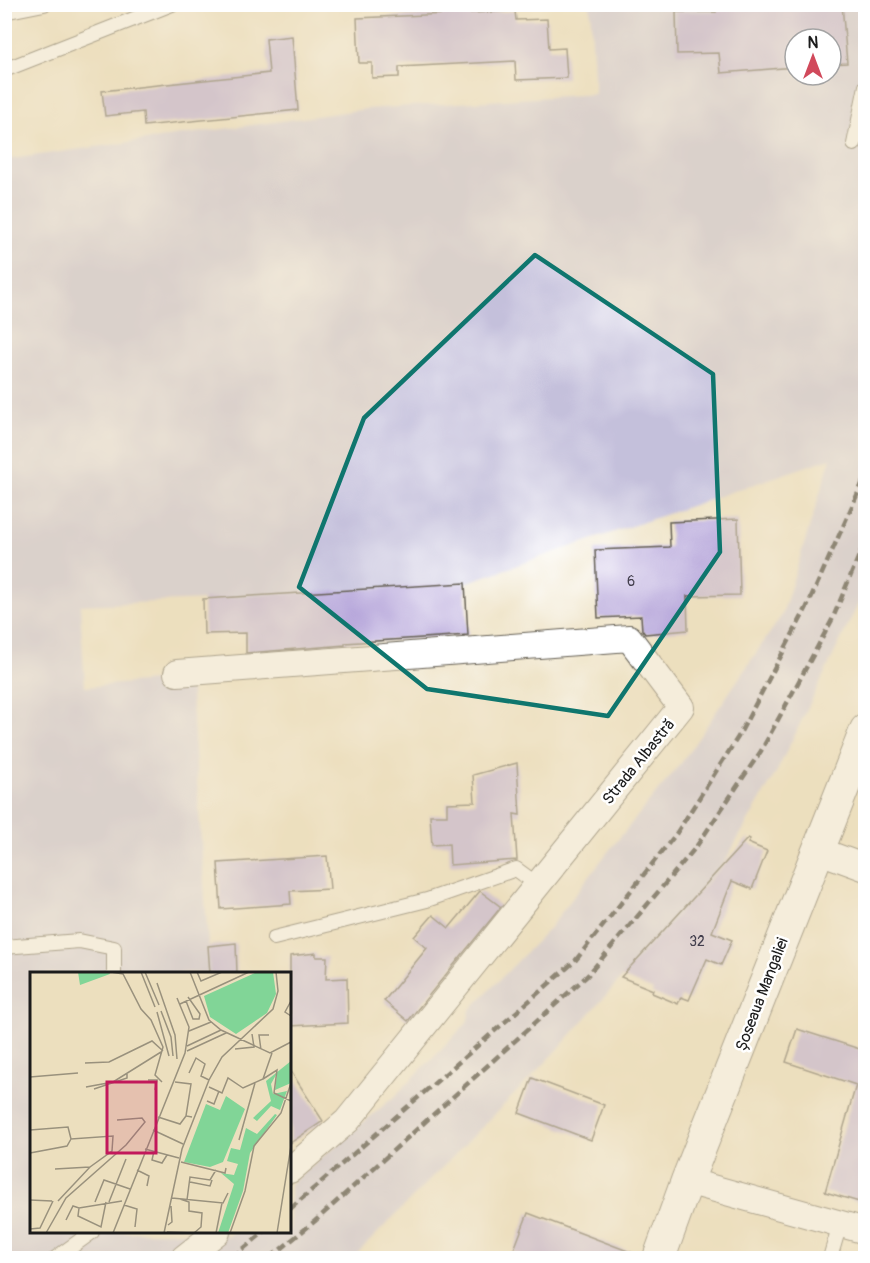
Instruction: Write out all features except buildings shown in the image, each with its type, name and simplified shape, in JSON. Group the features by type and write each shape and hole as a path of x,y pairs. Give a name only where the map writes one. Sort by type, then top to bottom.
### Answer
{"street":[{"name":"Strada Albastră","path":"177,673 629,638 681,707 347,1121 291,1169"},
{"name":"Șoseaua Mangaliei","path":"659,1258 687,1181 866,730"},
{"path":"817,850 866,868"},
{"path":"687,1181 866,1231"},
{"path":"184,1258 216,1233"}],"lane":[{"path":"4,12 44,4"},
{"path":"4,70 172,4"},
{"path":"854,144 866,86"},
{"path":"274,938 427,900 516,869 538,885"},
{"path":"4,947 79,941 114,948 114,972"},
{"path":"830,1258 840,1224"},
{"path":"57,1258 91,1233"}],"highlighted area":[{"path":"535,255 713,374 720,552 608,716 427,689 299,587 364,418"}],"shaded area":[{"path":"590,5 865,5 865,590 776,773 724,863 553,1055 353,1258 5,1258 4,160 366,109 595,94","holes":["831,458 782,615 682,762 607,853 548,930 470,1010 467,1023 396,1095 291,1183 291,1233 232,1233 226,1237 225,1233 30,1233 30,972 210,972 190,678 85,687 80,605 285,597 362,589 465,583"]}],"railway":[{"path":"291,1208 575,961 676,834 738,737 807,607 866,475"},
{"path":"270,1258 315,1221 587,976 696,847 761,751 832,620 866,539"},
{"path":"232,1258 263,1233"}]}
